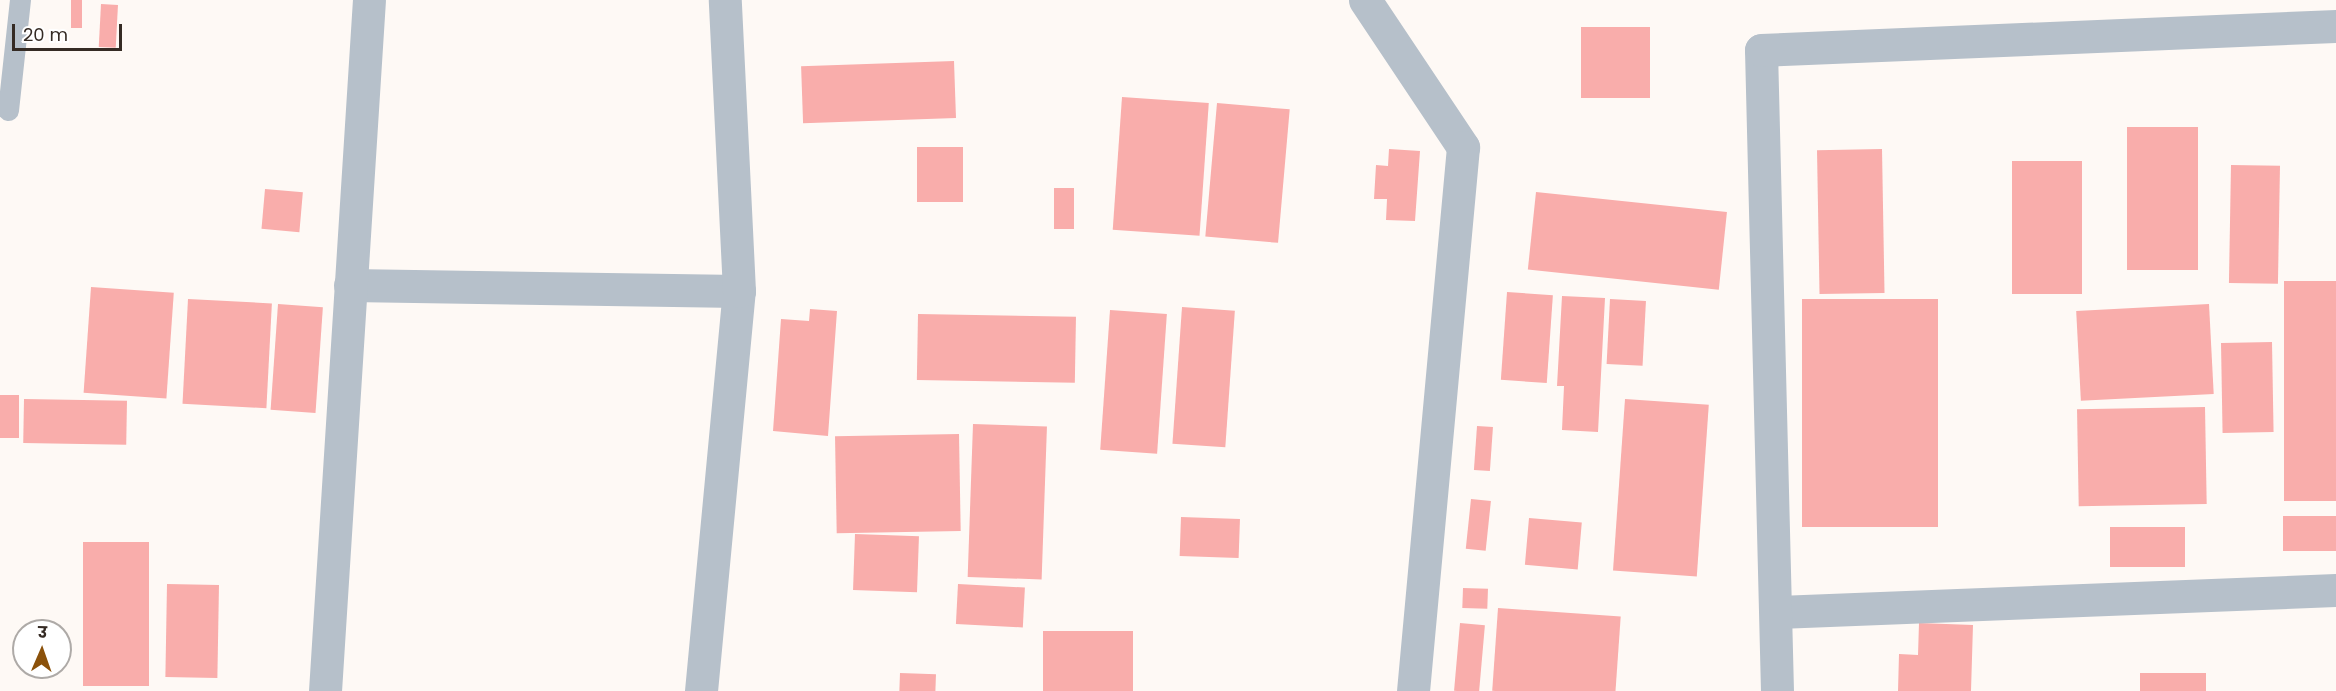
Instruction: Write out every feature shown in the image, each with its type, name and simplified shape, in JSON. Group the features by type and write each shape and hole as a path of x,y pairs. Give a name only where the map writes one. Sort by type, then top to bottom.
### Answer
{"street":[{"path":"325,691 369,0"},
{"path":"701,691 739,291 725,0"},
{"path":"1365,0 1463,147 1413,691"},
{"path":"1777,691 1778,612 1761,50 2336,26"},
{"path":"350,285 739,291"},
{"path":"1778,612 2336,590"}],"lane":[{"path":"8,110 20,0"}],"building":[{"path":"71,0 82,0 82,28 71,28"},
{"path":"101,4 118,5 116,48 99,47"},
{"path":"1581,27 1650,27 1650,98 1581,98"},
{"path":"954,61 956,118 803,123 801,66"},
{"path":"1122,97 1209,103 1200,236 1113,230"},
{"path":"1217,103 1290,109 1278,243 1205,236"},
{"path":"2127,127 2198,127 2198,270 2127,270"},
{"path":"917,147 963,147 963,202 917,202"},
{"path":"1389,149 1420,151 1415,221 1386,220 1387,199 1374,199 1376,165 1388,166"},
{"path":"1882,149 1885,293 1820,294 1817,150"},
{"path":"2012,161 2082,161 2082,294 2012,294"},
{"path":"2231,165 2280,166 2278,284 2229,283"},
{"path":"1054,188 1074,188 1074,229 1054,229"},
{"path":"265,189 303,192 299,232 262,229"},
{"path":"1536,192 1727,212 1719,290 1528,270"},
{"path":"2284,281 2336,281 2336,501 2284,501"},
{"path":"91,287 174,293 166,399 84,393"},
{"path":"1507,292 1553,295 1547,383 1501,380"},
{"path":"1562,296 1605,298 1598,432 1562,430 1564,386 1557,386"},
{"path":"188,299 272,303 266,408 183,404"},
{"path":"1610,299 1646,301 1643,366 1607,364"},
{"path":"1802,299 1938,299 1938,527 1802,527"},
{"path":"278,304 323,307 315,413 271,410"},
{"path":"2209,304 2214,394 2081,401 2076,311"},
{"path":"1182,307 1235,311 1225,447 1172,444"},
{"path":"810,309 837,311 828,436 773,431 781,319 809,321"},
{"path":"1110,310 1167,314 1157,454 1100,450"},
{"path":"918,314 1076,317 1075,383 917,380"},
{"path":"2272,342 2274,432 2223,433 2221,343"},
{"path":"0,395 19,395 19,438 0,438"},
{"path":"24,399 127,401 126,445 23,443"},
{"path":"1625,399 1709,405 1697,576 1613,571"},
{"path":"2205,407 2207,504 2079,506 2077,409"},
{"path":"973,424 1047,427 1042,579 968,577"},
{"path":"1477,426 1493,427 1490,471 1474,470"},
{"path":"959,434 961,531 837,533 835,436"},
{"path":"1471,499 1491,501 1486,551 1466,549"},
{"path":"2283,516 2336,516 2336,551 2283,551"},
{"path":"1181,517 1240,519 1239,558 1180,556"},
{"path":"1529,518 1582,523 1578,569 1525,565"},
{"path":"2110,527 2185,527 2185,567 2110,567"},
{"path":"855,534 919,536 917,592 853,590"},
{"path":"83,542 149,542 149,686 83,686"},
{"path":"167,584 219,585 217,678 165,677"},
{"path":"958,584 1025,588 1023,627 956,624"},
{"path":"1463,588 1488,589 1487,609 1462,608"},
{"path":"1498,608 1621,617 1615,691 1492,691"},
{"path":"1460,623 1485,625 1479,691 1454,691"},
{"path":"1919,623 1973,625 1971,691 1898,691 1899,654 1918,655"},
{"path":"1043,631 1133,631 1133,691 1043,691"},
{"path":"900,673 936,674 935,691 899,691"},
{"path":"2140,673 2206,673 2206,691 2140,691"}]}
